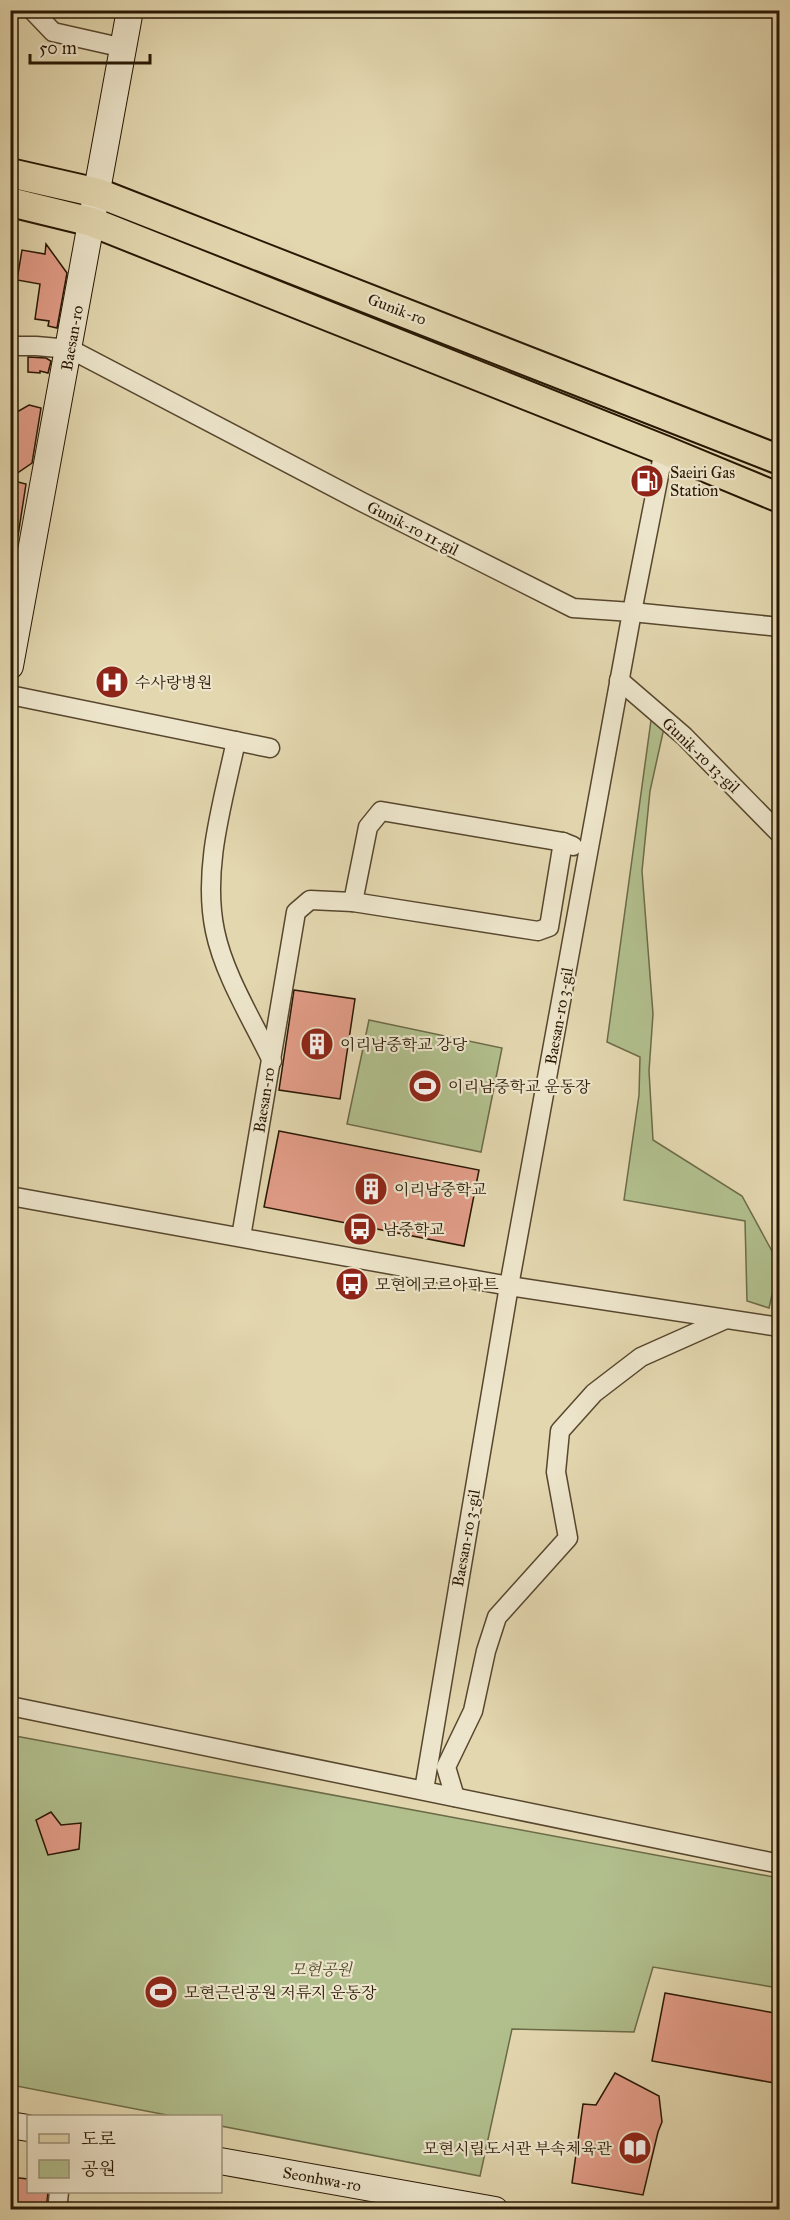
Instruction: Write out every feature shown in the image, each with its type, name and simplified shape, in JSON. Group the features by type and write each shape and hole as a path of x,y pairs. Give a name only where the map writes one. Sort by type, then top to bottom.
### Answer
{"main road":[{"name":"Gunik-ro","path":"10,173 98,193 780,460"},
{"name":"Gunik-ro","path":"10,202 92,222 780,498"}],"street":[{"path":"32,10 53,32 123,48"},
{"name":"Baesan-ro","path":"10,666 20,559 70,349 130,10"},
{"path":"10,346 70,349"},
{"name":"Gunik-ro 11-gil","path":"70,349 362,502 573,608 780,627"},
{"path":"632,612 664,450"},
{"name":"Baesan-ro 3-gil","path":"424,1790 509,1286 632,612"},
{"name":"Gunik-ro 13-gil","path":"619,680 684,736 780,834"},
{"path":"10,695 270,748"},
{"name":"Baesan-ro","path":"236,741 212,863 215,932 227,967 272,1061 241,1237"},
{"path":"353,902 368,827 381,811 563,842 589,852"},
{"path":"272,1061 296,912 310,900 353,902 538,931 549,927 563,842"},
{"path":"10,1196 509,1286 780,1327"},
{"path":"454,1797 446,1767 473,1711 486,1651 497,1617 568,1538 556,1472 560,1431 594,1393 641,1358 724,1320"},
{"path":"10,1706 780,1864"},
{"path":"10,2125 27,2128"},
{"name":"Seonhwa-ro","path":"222,2161 410,2202 495,2210"},
{"path":"57,2210 58,2193"}],"green space":[{"path":"652,713 666,719 650,791 642,871 653,1014 649,1071 653,1140 742,1196 779,1264 769,1308 747,1301 745,1221 624,1200 639,1095 640,1057 607,1042"},
{"name":"이리남중학교 운동장","path":"369,1020 502,1048 481,1152 347,1124"},
{"name":"모현공원","path":"10,1735 779,1878 779,1988 653,1967 634,2032 512,2029 480,2176 222,2126 222,2115 167,2115 11,2085"}],"building":[{"path":"46,244 67,273 57,328 48,326 49,321 35,319 40,284 17,280 22,250 45,254"},
{"path":"28,357 46,358 51,361 48,373 28,372"},
{"path":"29,405 41,408 32,463 10,478 10,416"},
{"path":"10,480 26,484 18,536 10,535"},
{"name":"이리남중학교 강당","path":"294,990 355,999 340,1099 279,1090"},
{"name":"이리남중학교","path":"279,1131 479,1170 464,1246 264,1207"},
{"path":"51,1812 61,1825 81,1823 79,1849 48,1855 36,1820"},
{"path":"665,1993 780,2014 780,2084 652,2061"},
{"path":"615,2073 659,2096 662,2122 643,2195 572,2183 583,2104 596,2105"},
{"path":"10,2177 27,2179 27,2193 48,2193 46,2210 10,2210"}],"place":[{"name":"Saeiri Gas Station","path":"647,481"},
{"name":"수사랑병원","path":"112,682"},
{"name":"이리남중학교 강당","path":"317,1044"},
{"name":"이리남중학교 운동장","path":"425,1086"},
{"name":"이리남중학교","path":"371,1189"},
{"name":"남중학교","path":"360,1229"},
{"name":"모현에코르아파트","path":"352,1284"},
{"name":"모현근린공원 저류지 운동장","path":"161,1992"},
{"name":"모현시립도서관 부속체육관","path":"635,2148"}]}
